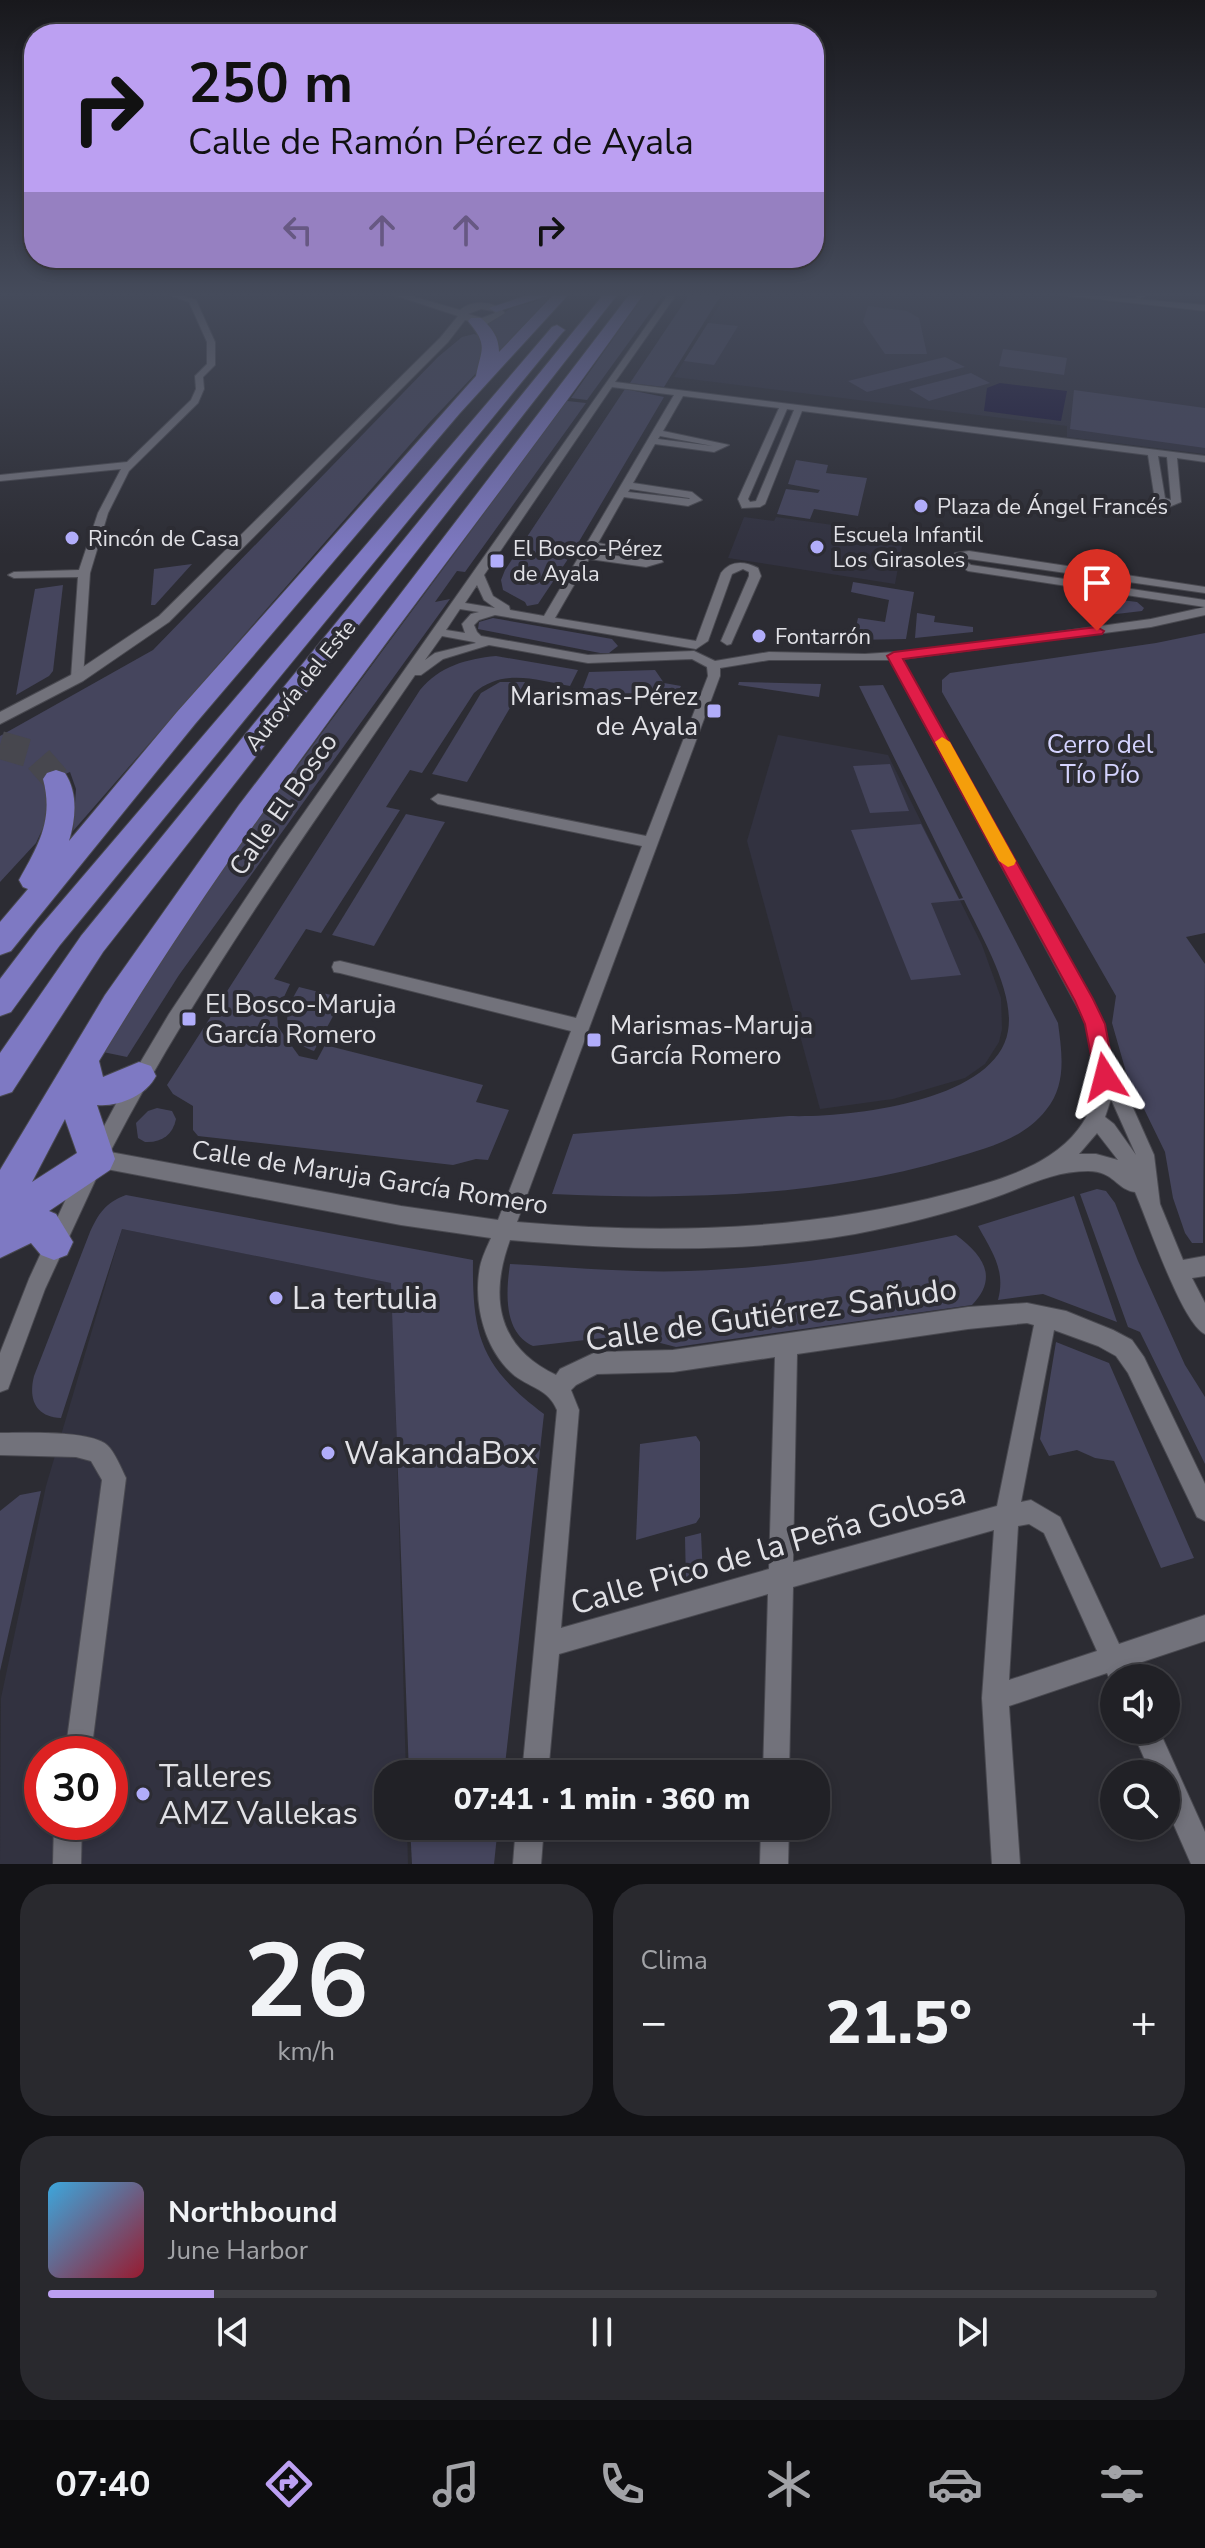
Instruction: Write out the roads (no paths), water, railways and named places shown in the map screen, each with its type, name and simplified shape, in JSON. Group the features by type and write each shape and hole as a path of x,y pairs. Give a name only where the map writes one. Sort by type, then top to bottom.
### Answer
{"highway":[{"path":"0,943 186,718 479,382"},
{"name":"Autovía del Este","path":"0,1003 49,937 510,382"},
{"name":"Autovía del Este","path":"0,1082 92,944 541,382"},
{"path":"0,1206 40,1128 156,941 286,761 571,382"},
{"path":"286,761 310,706 394,569"},
{"path":"0,925 38,873 55,840 63,816 62,796 56,779"},
{"path":"0,967 46,898 52,880"},
{"path":"83,1058 90,1089 103,1094 121,1088 139,1076"},
{"path":"0,1232 21,1209 97,1159 76,1094 83,1058"},
{"path":"0,1240 18,1227 29,1225 43,1226 54,1242"}],"street":[{"path":"77,678 84,573 103,513 119,478 195,401 199,382"},
{"path":"0,719 77,678 164,619 405,382"},
{"path":"611,384 1205,459"},
{"name":"Calle El Bosco","path":"0,1381 54,1242 139,1076 281,854 611,384"},
{"path":"548,620 680,393"},
{"path":"784,406 743,499 743,503 750,507 760,504 799,408"},
{"path":"655,437 724,445 714,449 655,437"},
{"path":"1152,452 1160,500 1169,504 1176,502 1172,455"},
{"path":"0,478 129,465"},
{"path":"624,490 692,495 697,500 688,503 624,490"},
{"path":"588,550 653,555 657,562 646,564 588,550"},
{"path":"1205,590 969,554 959,555 955,559 968,568 1205,604"},
{"path":"697,647 727,573 731,568 743,566 754,570 755,576 734,650 713,665"},
{"path":"14,575 84,573"},
{"path":"478,575 488,598 515,614"},
{"path":"1145,595 1159,606 1159,622"},
{"path":"457,605 697,647 769,656 894,656 1043,639 1159,622 1205,611"},
{"path":"479,640 471,634 468,624 475,617 495,611"},
{"path":"439,632 588,659 611,659 697,647"},
{"path":"611,659 628,646 617,632"},
{"path":"401,686 439,656 465,648 498,644"},
{"path":"536,1760 568,1410 559,1388 522,1369 507,1354 496,1335 490,1314 490,1266 714,676 713,665 697,647"},
{"path":"894,656 1084,999 1095,1024 1103,1056 1105,1077 1097,1113 1126,1156 1205,1323"},
{"path":"438,799 650,842"},
{"path":"340,967 580,1026"},
{"path":"1103,1056 1145,1155 1152,1210"},
{"path":"1097,1113 1111,1113 1122,1127 1151,1188"},
{"name":"Calle de Maruja García Romero","path":"97,1159 502,1230 662,1241 824,1228 942,1205 1010,1184 1047,1168 1078,1144 1097,1113"},
{"path":"1047,1168 1082,1162 1112,1165 1124,1171 1152,1210"},
{"path":"1178,1271 1205,1266"},
{"name":"Calle de Gutiérrez Sañudo","path":"559,1388 568,1377 596,1363 673,1361 968,1318 1027,1313 1046,1317 1124,1348 1136,1365 1205,1509"},
{"path":"1006,1864 995,1698 1007,1516 1046,1317"},
{"path":"776,1760 786,1346"},
{"path":"0,1444 76,1446 98,1452 114,1478 80,1736"},
{"path":"1007,1516 1031,1512 1052,1525 1116,1664"},
{"name":"Calle Pico de la Peña Golosa","path":"548,1644 1007,1516"},
{"path":"1127,1664 1205,1628"},
{"path":"995,1698 1100,1672"},
{"path":"1180,1807 1205,1864"},
{"path":"67,1864 68,1840"},
{"path":"527,1864 529,1840"},
{"path":"774,1864 775,1840"}],"tunnel":[{"path":"0,745 35,755 56,779"}],"place":[{"name":"Plaza de Ángel Francés","path":"921,506"},
{"name":"Rincón de Casa","path":"72,538"},
{"name":"Escuela Infantil Los Girasoles","path":"817,547"},
{"name":"El Bosco-Pérez de Ayala","path":"497,561"},
{"name":"Fontarrón","path":"759,636"},
{"name":"Marismas-Pérez de Ayala","path":"714,711"},
{"name":"El Bosco-Maruja García Romero","path":"189,1019"},
{"name":"Marismas-Maruja García Romero","path":"594,1040"},
{"name":"La tertulia","path":"276,1298"},
{"name":"WakandaBox","path":"328,1453"},
{"name":"Talleres AMZ Vallekas","path":"143,1794"}],"park label":[{"name":"Cerro del Tío Pío","path":"1100,759"}]}
